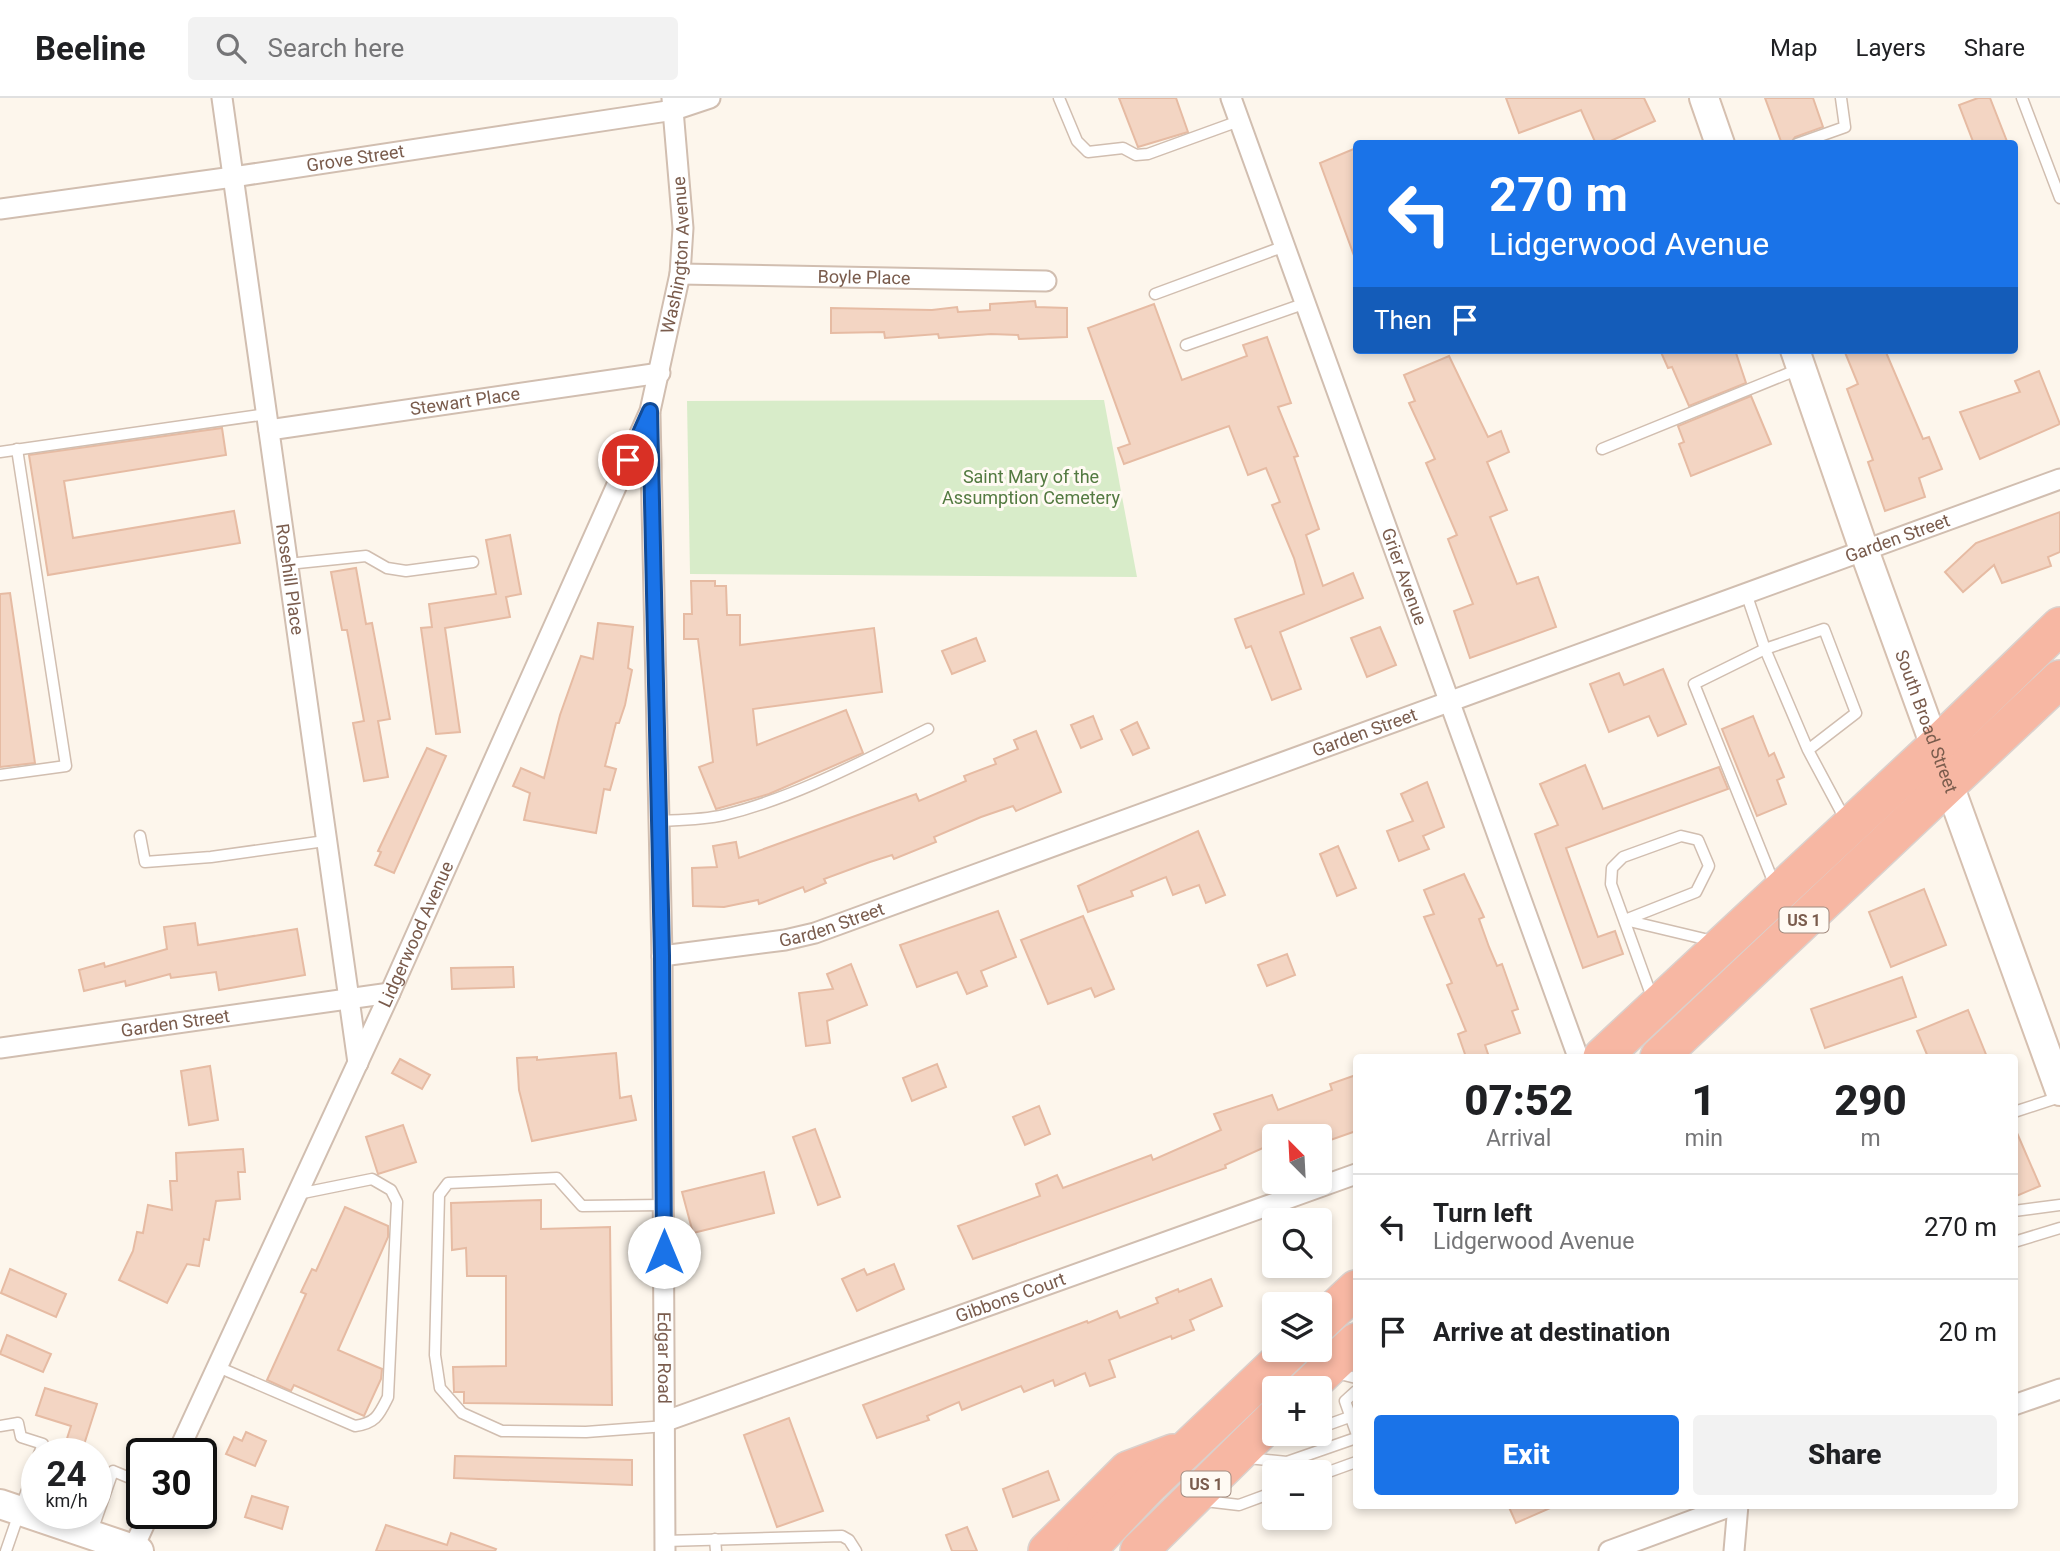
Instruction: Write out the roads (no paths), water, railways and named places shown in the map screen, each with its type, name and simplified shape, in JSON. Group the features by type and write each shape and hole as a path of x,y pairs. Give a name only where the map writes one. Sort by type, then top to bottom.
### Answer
{"highway":[{"name":"US 1","path":"1605,1054 1848,825 1936,746 2060,626"},
{"name":"US 1","path":"1662,1054 2060,679"},
{"path":"1332,1312 1353,1292"},
{"path":"1332,1376 1353,1346"},
{"name":"US 1","path":"1086,1551 1187,1448 1278,1362"},
{"name":"US 1","path":"1140,1551 1262,1429"},
{"path":"1047,1551 1128,1470 1187,1448"}],"street":[{"name":"Rosehill Place","path":"222,98 358,1063"},
{"name":"Grove Street","path":"0,209 233,177 710,98"},
{"name":"Grier Avenue","path":"1231,98 1577,1054"},
{"path":"1704,98 1719,140"},
{"name":"Washington Avenue","path":"650,411 680,274 683,228 673,104"},
{"name":"Boyle Place","path":"680,274 1046,281"},
{"name":"South Broad Street","path":"1798,359 1864,550 2046,1037 2060,1091"},
{"name":"Stewart Place","path":"268,422 660,373"},
{"name":"Edgar Road","path":"650,411 662,956 665,1546"},
{"name":"Lidgerwood Avenue","path":"185,1438 390,993 650,411"},
{"name":"Garden Street","path":"662,956 785,940 815,933 2060,479"},
{"name":"Garden Street","path":"0,1048 390,993"},
{"name":"Gibbons Court","path":"666,1423 1353,1175"},
{"path":"2018,1404 2060,1389"},
{"path":"10,1507 135,1550 143,1529"},
{"path":"1609,1551 1725,1509"},
{"path":"1734,1551 1736,1509"}],"lane":[{"path":"1059,98 1077,141 1088,152 1124,148 1136,155 1148,154 1239,121"},
{"path":"1808,140 1845,127 1840,98"},
{"path":"2022,98 2060,198"},
{"path":"1155,294 1285,246"},
{"path":"1186,345 1306,303"},
{"path":"1602,449 1798,359"},
{"path":"0,452 268,422"},
{"path":"0,775 66,766 17,449"},
{"path":"288,564 366,556 387,568 406,571 472,562"},
{"path":"1746,593 1765,649 1808,750 1848,825"},
{"path":"1777,892 1694,684 1765,649 1824,629 1856,713 1808,750"},
{"path":"659,821 708,818 736,812 867,759 928,729"},
{"path":"140,836 145,862 211,857 326,841"},
{"path":"1625,920 1696,892 1709,866 1698,840 1681,836 1623,857 1614,864 1609,879 1655,1007"},
{"path":"1625,920 1723,943"},
{"path":"2018,1111 2060,1097"},
{"path":"663,1205 582,1206 557,1178 448,1183 439,1195 435,1355 440,1388 462,1413 502,1431 586,1432 666,1423"},
{"path":"218,1367 355,1426 370,1424 377,1418 388,1397 397,1202 391,1190 372,1179 298,1195"},
{"path":"2018,1210 2060,1205"},
{"path":"2018,1241 2060,1228"},
{"path":"1332,1423 1353,1416 1345,1401 1353,1394"},
{"path":"0,1426 18,1423 23,1438"},
{"path":"1234,1456 1287,1462 1353,1439"},
{"path":"1332,1471 1353,1463"},
{"path":"1191,1499 1239,1504 1262,1496"},
{"path":"6,1551 10,1507"},
{"path":"91,1534 92,1529"},
{"path":"665,1546 715,1539 842,1536 849,1540 856,1551"},
{"path":"715,1539 716,1551"}],"park label":[{"name":"Saint Mary of the Assumption Cemetery","path":"1031,487"}]}
